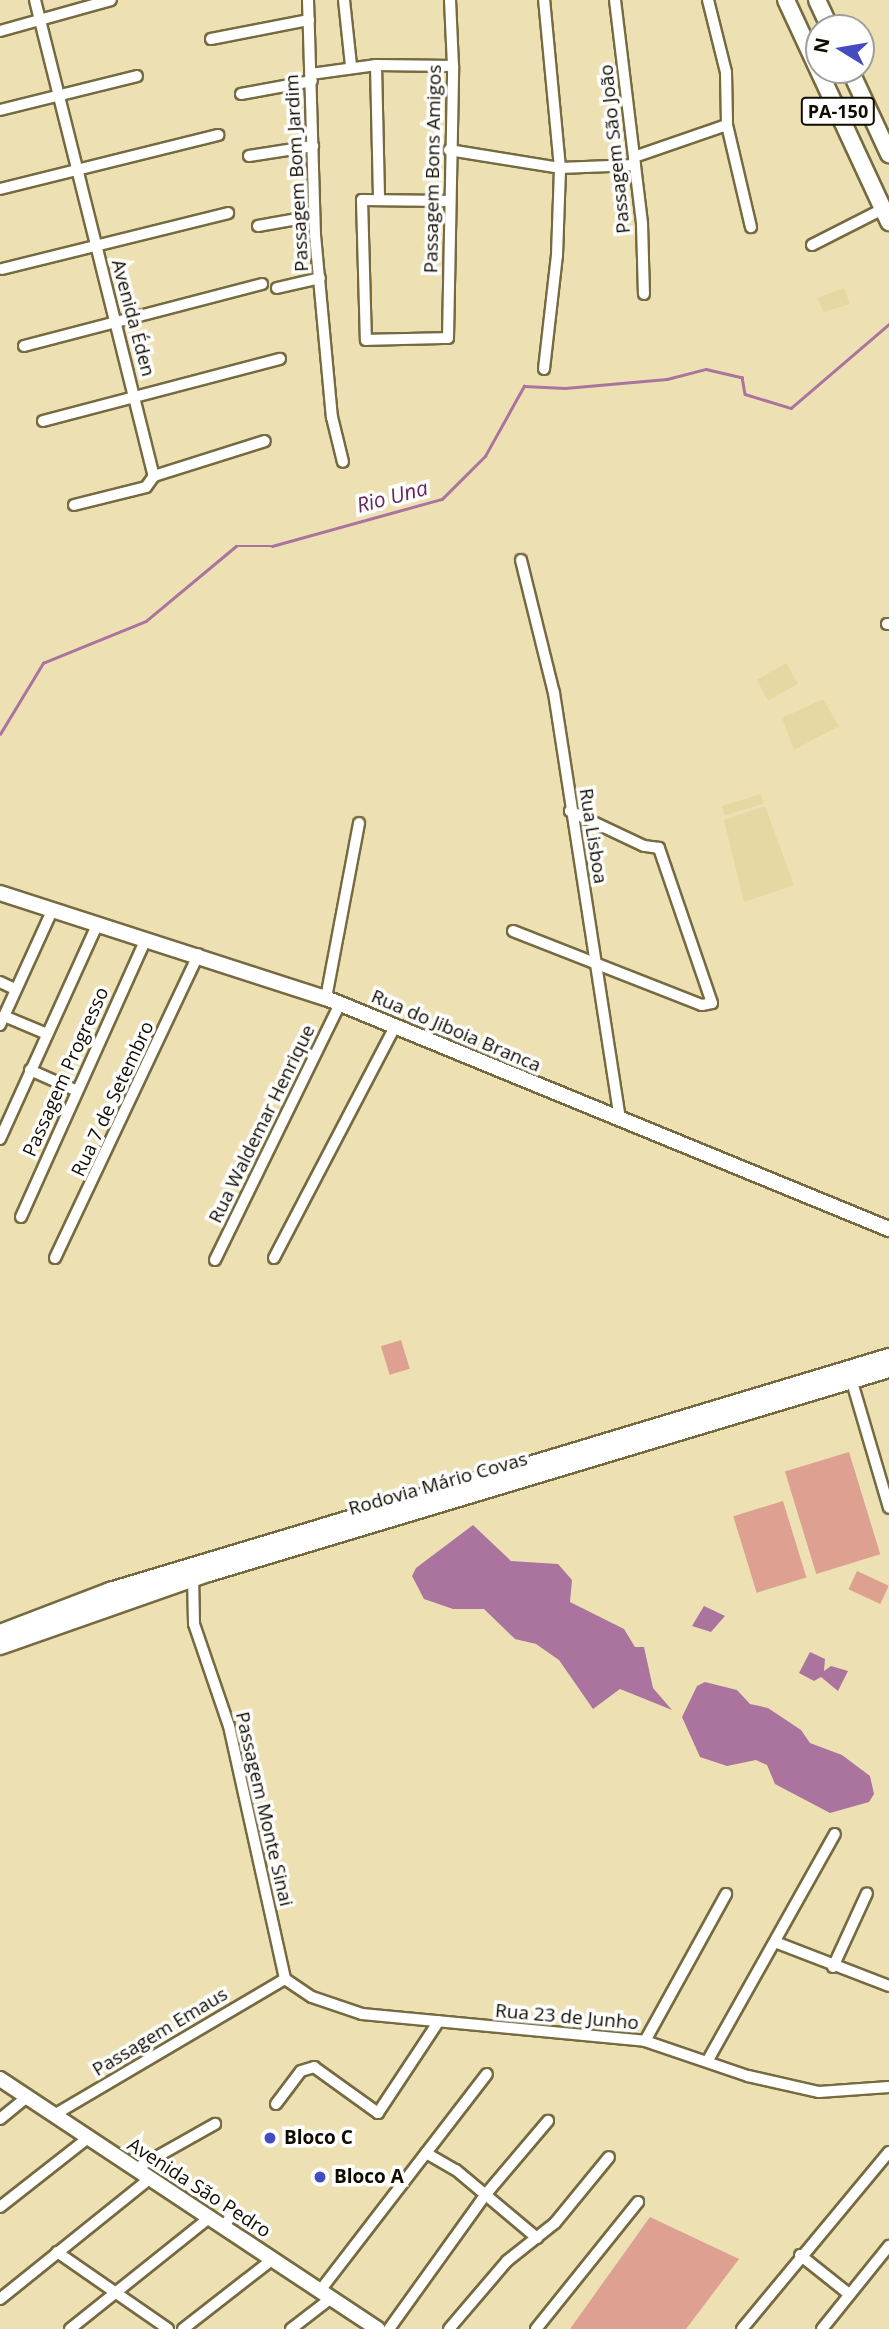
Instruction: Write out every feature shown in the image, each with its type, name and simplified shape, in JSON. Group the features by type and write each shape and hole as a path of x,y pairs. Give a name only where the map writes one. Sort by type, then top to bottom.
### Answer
{"main road":[{"name":"PA-150","path":"786,0 886,215"},
{"name":"PA-150","path":"856,84 889,154"},
{"name":"Rua do Jiboia Branca","path":"0,894 96,927 199,954 333,1001 620,1121 889,1229"},
{"name":"Rodovia Mário Covas","path":"0,1633 889,1357"},
{"name":"Rodovia Mário Covas","path":"0,1646 200,1570 852,1382 889,1369"},
{"name":"Avenida São Pedro","path":"0,2079 378,2329"}],"street":[{"name":"Avenida Éden","path":"36,0 154,476"},
{"path":"0,30 111,0"},
{"name":"Passagem Bom Jardim","path":"308,0 314,216 332,417 343,462"},
{"path":"344,0 351,66"},
{"name":"Passagem Bons Amigos","path":"379,200 362,200 366,340 448,338 449,150 453,66 450,0"},
{"path":"544,0 560,168 557,255 544,369"},
{"name":"Passagem São João","path":"615,0 635,161 644,294"},
{"path":"708,0 726,72 727,125 751,228"},
{"path":"211,39 309,20"},
{"path":"376,65 379,200 450,201"},
{"path":"242,94 351,66 453,66"},
{"path":"0,110 137,76"},
{"path":"449,150 560,168 635,161 727,125"},
{"path":"0,189 218,135"},
{"path":"249,156 313,146"},
{"path":"2,269 229,213"},
{"path":"812,245 886,215"},
{"path":"258,226 314,216"},
{"path":"277,288 320,278"},
{"path":"24,346 262,284"},
{"path":"43,421 280,359"},
{"path":"74,505 146,486 154,476 265,441"},
{"name":"Rua Lisboa","path":"521,560 547,654 620,1121"},
{"path":"513,932 702,1005 712,1003 659,848 644,846 570,811"},
{"name":"Rua Waldemar Henrique","path":"215,1260 333,1001 359,823"},
{"path":"47,1034 2,1020 13,988 52,911"},
{"path":"0,1139 96,927"},
{"name":"Passagem Progresso","path":"21,1217 75,1090 145,941"},
{"name":"Rua 7 de Setembro","path":"55,1258 199,954"},
{"path":"0,982 13,988"},
{"path":"274,1258 395,1027"},
{"path":"30,1070 75,1090"},
{"path":"852,1382 889,1508"},
{"name":"Passagem Monte Sinai","path":"200,1570 194,1624 229,1726 285,1979"},
{"path":"708,2060 835,1834"},
{"path":"833,1967 867,1892"},
{"path":"645,2041 726,1894"},
{"path":"775,1942 833,1967 889,1986"},
{"name":"Rua 23 de Junho","path":"285,1979 337,2007 439,2021 645,2041 819,2092 889,2087"},
{"name":"Passagem Emaus","path":"54,2115 285,1979"},
{"path":"276,2104 301,2071 314,2067 374,2113 385,2102 439,2021"},
{"path":"292,2329 325,2295 426,2153 487,2074"},
{"path":"0,2119 27,2097"},
{"path":"389,2329 486,2194 548,2121"},
{"path":"135,2169 215,2124"},
{"path":"0,2207 88,2138"},
{"path":"742,2329 800,2255 889,2152"},
{"path":"426,2153 486,2194 537,2238"},
{"path":"449,2329 499,2270 537,2238 609,2157"},
{"path":"0,2299 149,2179"},
{"path":"536,2329 638,2202"},
{"path":"223,2228 232,2214"},
{"path":"78,2327 209,2218"},
{"path":"822,2329 889,2246"},
{"path":"57,2252 168,2329"},
{"path":"800,2255 849,2294"},
{"path":"183,2329 272,2259"}],"shaded area":[{"path":"844,288 850,304 824,312 817,298"},
{"path":"786,663 798,684 769,701 757,680"},
{"path":"823,699 839,726 794,750 782,718"},
{"path":"761,794 764,804 725,816 722,806"},
{"path":"765,806 794,885 744,902 724,820"},
{"path":"401,1340 410,1369 390,1375 381,1346"},
{"path":"849,1452 880,1554 816,1574 785,1472"},
{"path":"783,1501 806,1578 757,1593 733,1516"},
{"path":"473,1525 511,1561 558,1564 572,1580 570,1602 624,1629 635,1647 644,1647 653,1688 672,1710 620,1689 593,1709 559,1660 536,1644 515,1639 484,1609 453,1609 424,1599 412,1576 416,1568"},
{"path":"857,1571 889,1586 880,1604 849,1589"},
{"path":"704,1606 725,1616 711,1632 692,1626"},
{"path":"810,1652 825,1659 824,1671 831,1666 848,1671 838,1691 821,1677 814,1681 799,1673"},
{"path":"705,1682 737,1690 750,1704 768,1708 801,1730 810,1743 842,1755 870,1776 874,1794 869,1802 830,1813 775,1784 767,1765 756,1760 727,1766 700,1757 682,1717 697,1686"},
{"path":"650,2217 739,2259 686,2329 570,2329"}],"waterway":[{"name":"Rio Una","path":"0,734 43,663 146,621 236,546 272,546 442,499 485,456 524,386 565,388 667,379 706,369 742,377 745,394 791,408 889,324"}],"place":[{"name":"Bloco C","path":"270,2138"},
{"name":"Bloco A","path":"320,2177"}]}
